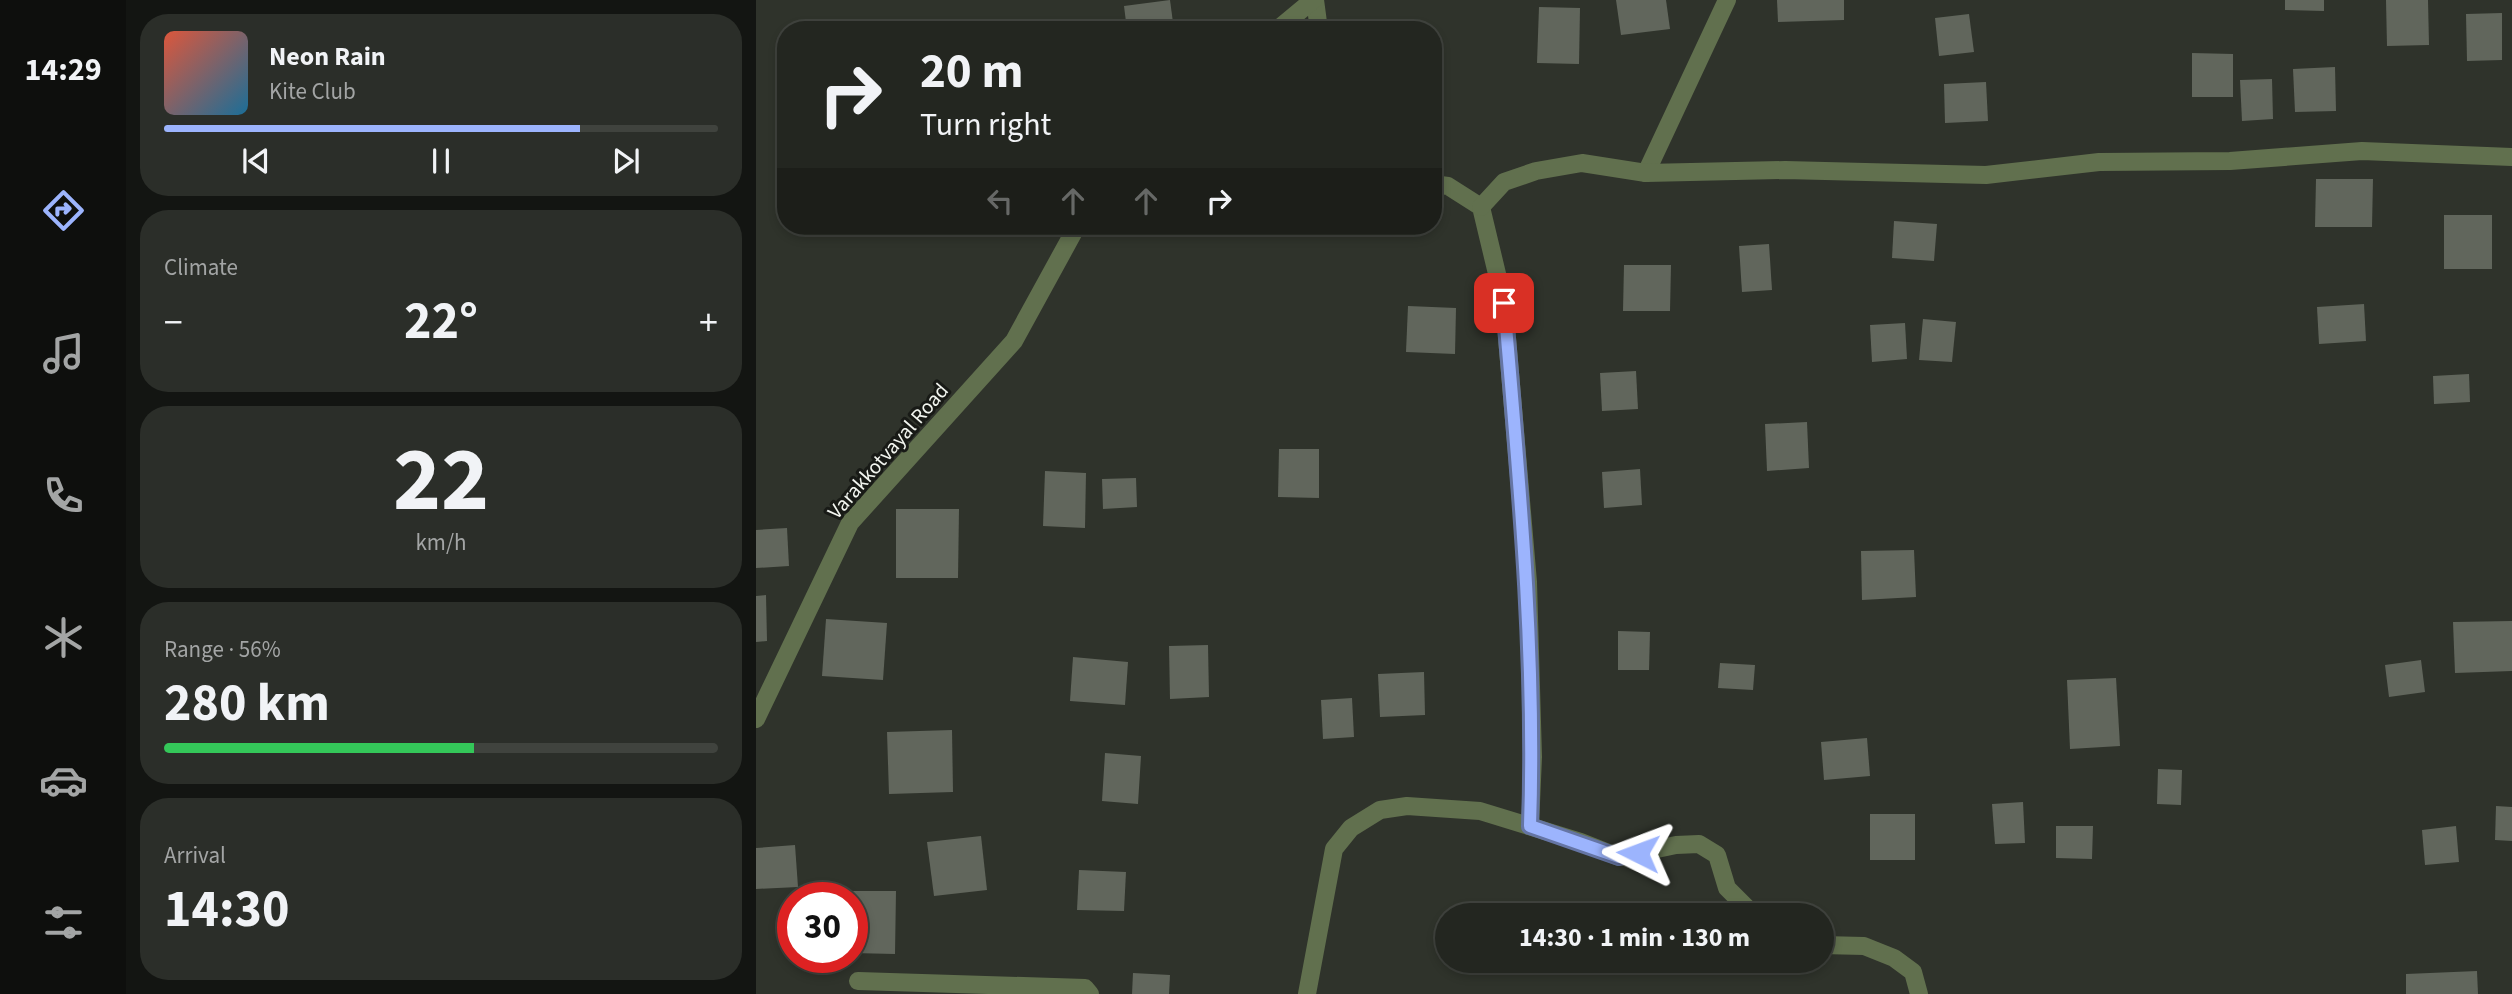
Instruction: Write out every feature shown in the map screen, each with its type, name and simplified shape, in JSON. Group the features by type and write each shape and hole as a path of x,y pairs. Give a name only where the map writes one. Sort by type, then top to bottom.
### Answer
{"street":[{"path":"1289,21 1314,0"},
{"path":"1314,0 1318,21"},
{"path":"1646,173 1727,0"},
{"path":"1481,207 1504,182 1536,171 1582,163 1646,173 1785,170 1986,175 2099,162 2230,161 2362,151 2512,157"},
{"path":"1442,185 1448,186 1481,207 1504,303 1528,582 1533,757 1530,826"},
{"name":"Varakkotvayal Road","path":"756,719 850,523 1014,341 1072,235"},
{"path":"1307,994 1334,849 1351,828 1380,810 1407,806 1480,811 1619,857 1699,844 1717,855 1727,888 1742,903"},
{"path":"1834,945 1864,946 1894,958 1913,972 1919,994"},
{"path":"858,981 1085,988 1090,994"}],"building":[{"path":"1170,0 1173,21 1126,21 1124,6"},
{"path":"1616,0 1666,0 1670,29 1621,35"},
{"path":"1777,0 1844,0 1844,20 1778,22"},
{"path":"2285,0 2324,0 2324,11 2285,10"},
{"path":"2386,0 2428,0 2429,45 2387,46"},
{"path":"1539,7 1580,8 1579,64 1537,63"},
{"path":"2502,13 2502,60 2467,61 2466,14"},
{"path":"1969,14 1974,52 1939,56 1935,18"},
{"path":"2192,53 2233,54 2233,97 2192,97"},
{"path":"2335,67 2336,111 2295,112 2293,69"},
{"path":"2272,79 2273,119 2242,121 2240,80"},
{"path":"1986,82 1988,121 1945,123 1944,84"},
{"path":"2316,179 2373,179 2372,227 2315,227"},
{"path":"2444,215 2492,215 2492,269 2444,269"},
{"path":"1894,221 1937,224 1934,261 1892,258"},
{"path":"1769,244 1772,290 1742,292 1739,246"},
{"path":"1624,265 1671,265 1670,311 1623,311"},
{"path":"2364,304 2366,341 2319,344 2317,307"},
{"path":"1408,306 1456,308 1455,354 1406,352"},
{"path":"1923,319 1956,322 1952,362 1919,360"},
{"path":"1905,323 1907,359 1872,362 1870,325"},
{"path":"1636,371 1638,409 1602,411 1600,373"},
{"path":"2469,374 2470,402 2434,404 2433,376"},
{"path":"1807,422 1809,468 1767,471 1765,424"},
{"path":"1279,449 1319,449 1319,498 1278,497"},
{"path":"1640,469 1642,505 1604,508 1602,472"},
{"path":"1045,471 1086,473 1085,528 1043,526"},
{"path":"1136,478 1137,507 1103,509 1102,479"},
{"path":"896,509 959,509 958,578 896,578"},
{"path":"787,528 789,566 756,568 756,530"},
{"path":"1914,550 1916,597 1862,600 1861,551"},
{"path":"766,595 767,641 756,642 756,596"},
{"path":"826,619 887,623 883,680 822,676"},
{"path":"2512,621 2512,671 2455,673 2453,622"},
{"path":"1618,631 1650,632 1649,670 1618,670"},
{"path":"1208,645 1209,697 1170,699 1169,646"},
{"path":"1073,657 1128,662 1125,705 1070,701"},
{"path":"2421,660 2425,692 2389,697 2385,665"},
{"path":"1720,663 1755,665 1753,690 1718,688"},
{"path":"1424,672 1425,715 1380,717 1378,674"},
{"path":"2116,678 2120,746 2070,749 2067,680"},
{"path":"1352,698 1354,737 1323,739 1321,700"},
{"path":"952,730 953,792 889,794 887,732"},
{"path":"1867,738 1870,776 1824,780 1821,742"},
{"path":"1105,753 1141,756 1138,804 1102,801"},
{"path":"2158,769 2182,770 2181,805 2157,804"},
{"path":"2023,802 2025,843 1995,844 1992,804"},
{"path":"2496,806 2512,807 2512,841 2495,840"},
{"path":"1870,814 1915,814 1915,860 1870,860"},
{"path":"2056,826 2093,826 2092,859 2056,858"},
{"path":"2456,826 2459,862 2425,865 2422,830"},
{"path":"981,836 987,890 934,896 927,842"},
{"path":"795,845 798,882 777,882 777,888 756,889 756,848"},
{"path":"1079,870 1126,872 1124,911 1077,910"},
{"path":"868,891 896,891 895,954 868,953"},
{"path":"2477,971 2478,994 2406,994 2406,974"},
{"path":"1133,973 1170,975 1169,994 1132,994"}],"route":[{"path":"1504,303 1528,582 1533,757 1530,826 1619,857 1638,853"}]}
